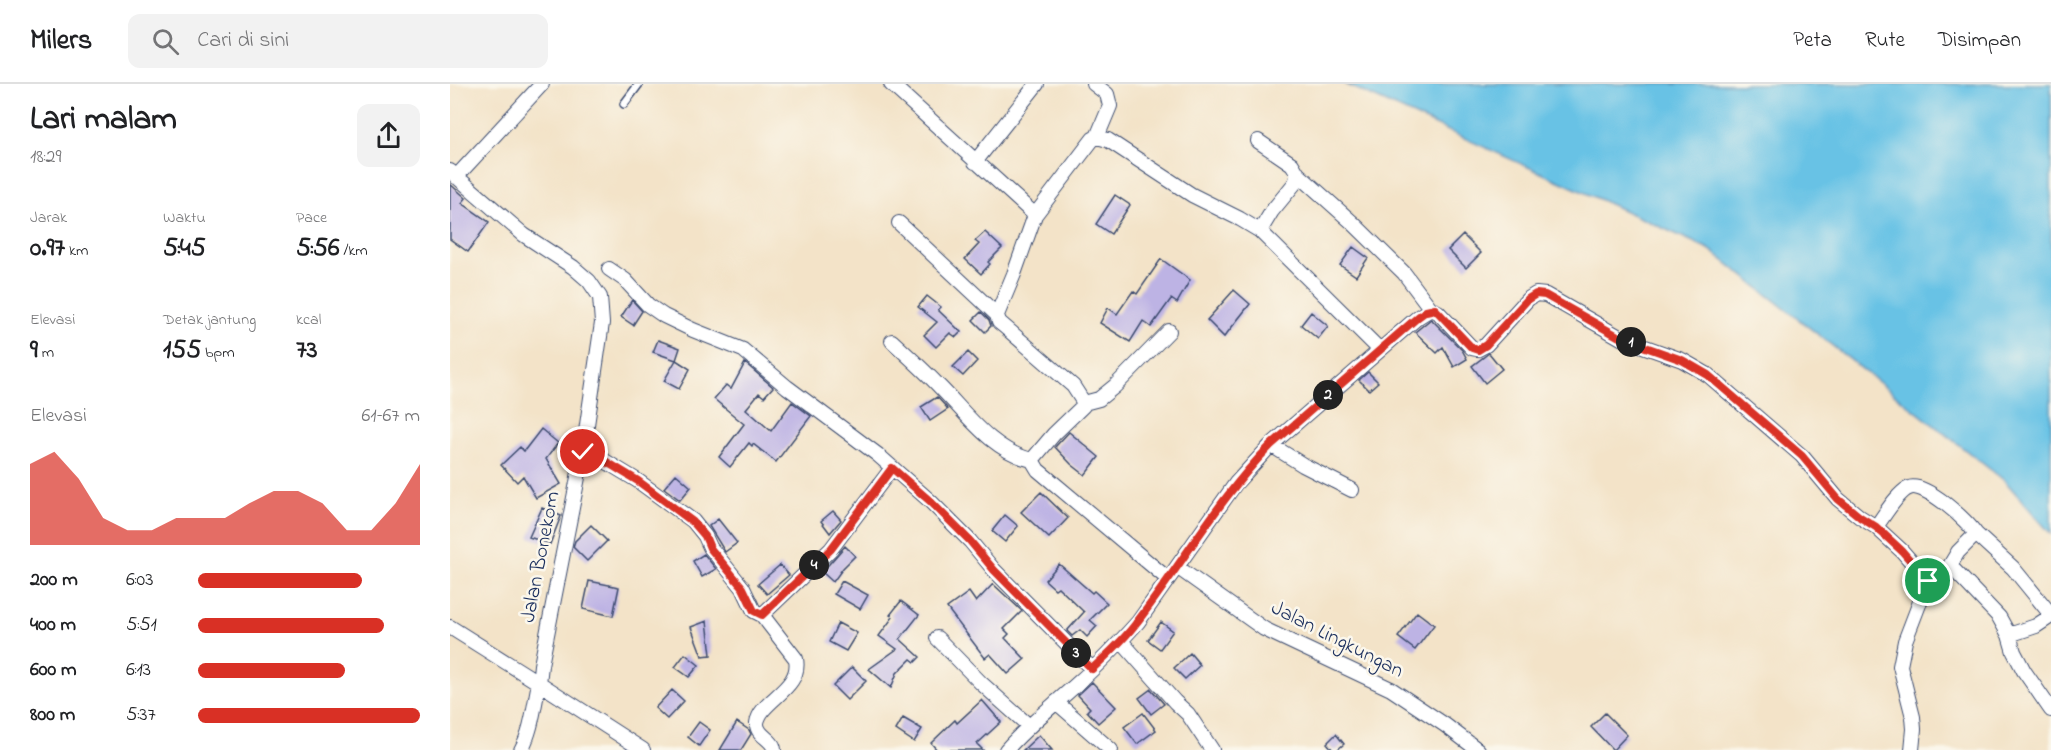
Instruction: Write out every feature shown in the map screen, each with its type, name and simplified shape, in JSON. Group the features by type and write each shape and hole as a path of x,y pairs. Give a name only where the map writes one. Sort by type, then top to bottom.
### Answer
{"street":[{"path":"453,174 543,84"},
{"path":"891,84 1035,215"},
{"path":"975,162 1037,84"},
{"path":"997,315 1035,215 1089,144 1097,137 1110,106 1107,94 1094,84"},
{"path":"1097,137 1108,140 1192,195 1260,231 1380,350"},
{"path":"1258,141 1292,164 1298,174 1404,273 1431,309 1438,312 1472,348 1478,350 1486,345 1528,299 1536,294 1545,295 1623,339 1682,360 1708,375 1802,456 1838,499 1876,527 1902,551 1928,581"},
{"name":"Jalan Bonekom","path":"453,174 524,235 573,267 589,281 600,297 602,323 583,452 541,665 535,709 525,744 521,750"},
{"path":"1260,231 1272,211 1295,183 1298,174"},
{"path":"899,223 997,315 999,322 1073,386 1084,403"},
{"path":"609,269 625,280 648,305 664,315 693,330 743,350 892,468 930,501 970,541 994,570 1092,669"},
{"path":"1006,750 1121,641 1138,622 1236,483 1271,445 1418,317 1431,309"},
{"path":"1032,460 1084,403 1099,399 1115,386 1169,331"},
{"path":"892,341 982,431 1005,449 1032,460 1038,470 1121,542 1168,579"},
{"path":"1271,445 1303,465 1352,490"},
{"path":"583,452 605,461 638,481 693,522 705,536 710,548 743,588 754,611 762,615 796,659 798,668 795,676 761,714 757,723 759,730 773,744 774,750"},
{"path":"762,615 831,549 892,468"},
{"path":"1876,527 1904,492 1909,488 1917,487 1968,522 1976,534 2013,568 2049,611 2048,618 2036,626 2009,635"},
{"path":"1912,750 1913,717 1900,666 1905,641 1928,581 1949,567 1958,552 1976,534"},
{"name":"Jalan Lingkungan","path":"1177,567 1264,629 1391,689 1478,750"},
{"path":"1949,567 1999,617 2024,671 2051,710"},
{"path":"450,627 643,750"},
{"path":"938,638 981,683 1029,726"},
{"path":"1121,641 1174,702 1188,714 1212,750"},
{"path":"1056,702 1111,750"}],"lane":[{"path":"624,104 639,84"}],"water":[{"path":"1345,84 2051,84 2051,534 2005,481 1709,249"}],"building":[{"path":"450,184 466,198 462,203 489,222 468,252 450,239"},
{"path":"1115,195 1130,205 1111,234 1096,224"},
{"path":"985,232 1002,248 988,262 990,264 981,274 965,259 979,244 975,241"},
{"path":"1463,235 1481,253 1466,268 1448,250"},
{"path":"1353,247 1368,258 1356,276 1340,265"},
{"path":"1161,259 1190,280 1177,303 1171,299 1151,327 1143,321 1130,342 1100,323 1108,308 1117,314 1133,291 1137,294"},
{"path":"1234,290 1250,304 1224,337 1207,320"},
{"path":"927,296 941,307 938,310 961,332 956,337 950,333 936,347 924,335 937,322 918,307"},
{"path":"632,300 642,311 633,325 621,317"},
{"path":"981,312 989,320 991,326 985,332 973,320"},
{"path":"1311,312 1328,326 1318,339 1301,325"},
{"path":"1431,319 1462,350 1467,359 1454,367 1443,347 1437,353 1415,332"},
{"path":"658,340 680,348 676,360 653,352"},
{"path":"968,352 977,361 963,376 953,367"},
{"path":"1489,353 1502,369 1485,383 1472,366"},
{"path":"676,360 690,369 679,389 664,381"},
{"path":"745,363 773,387 764,397 759,393 746,409 771,431 792,402 811,416 776,462 749,443 730,467 719,457 744,424 714,399 726,385 731,389"},
{"path":"1368,372 1378,382 1369,390 1359,380"},
{"path":"937,397 948,409 930,421 921,407"},
{"path":"541,429 558,443 546,459 561,484 536,498 523,476 517,482 501,465 520,447 524,451"},
{"path":"1069,432 1099,457 1085,475 1055,447"},
{"path":"676,474 691,487 680,500 664,488"},
{"path":"1041,492 1068,518 1049,538 1021,512"},
{"path":"542,508 561,516 550,544 529,537"},
{"path":"833,511 841,520 830,533 821,521"},
{"path":"1005,515 1018,526 1005,542 992,531"},
{"path":"718,519 737,543 725,552 709,526"},
{"path":"591,525 607,541 587,561 573,547 575,541"},
{"path":"845,546 855,556 833,582 822,572"},
{"path":"704,554 716,569 702,577 693,561"},
{"path":"1059,564 1107,603 1090,620 1097,626 1087,637 1080,630 1072,636 1067,631 1084,612 1058,587 1055,589 1045,580"},
{"path":"780,565 789,575 767,594 758,584"},
{"path":"589,581 619,587 613,616 583,609"},
{"path":"842,581 868,595 860,609 834,594"},
{"path":"993,584 1022,611 1004,629 1009,634 1005,638 1025,659 1008,674 990,654 985,658 947,608 969,592 976,602"},
{"path":"901,601 919,615 900,639 920,657 915,662 911,659 897,673 891,688 869,669 897,649 879,636 893,617 890,615"},
{"path":"1417,612 1434,625 1415,650 1398,637"},
{"path":"707,621 711,655 702,656 691,627"},
{"path":"1161,622 1173,631 1160,649 1148,640"},
{"path":"838,623 857,633 846,651 829,642"},
{"path":"1190,653 1200,665 1185,679 1174,668"},
{"path":"685,654 699,665 689,677 675,667"},
{"path":"852,667 866,681 847,700 833,686"},
{"path":"1092,682 1116,707 1098,723 1087,711 1090,708 1078,695"},
{"path":"1151,689 1164,704 1151,714 1139,698"},
{"path":"672,690 684,701 667,719 655,708"},
{"path":"982,700 1001,722 977,744 983,750 937,750 931,743 955,720 957,723"},
{"path":"1143,713 1156,730 1137,744 1124,727"},
{"path":"1605,713 1627,735 1613,750 1591,727"},
{"path":"903,718 922,729 914,742 896,730"},
{"path":"699,722 710,730 699,746 688,737"},
{"path":"737,722 751,734 741,750 720,750"},
{"path":"1336,734 1344,744 1337,750 1333,750 1327,743"},
{"path":"1039,735 1052,750 1023,750"}],"route":[{"path":"583,452 605,461 638,481 693,522 705,536 710,548 743,588 754,611 762,615 831,549 892,468 930,501 970,541 994,570 1092,669 1138,622 1204,526 1256,460 1418,317 1426,311 1435,309 1472,348 1478,350 1483,348 1522,305 1536,294 1545,295 1623,339 1682,360 1708,375 1802,456 1838,499 1876,527 1902,551 1928,581"}]}
